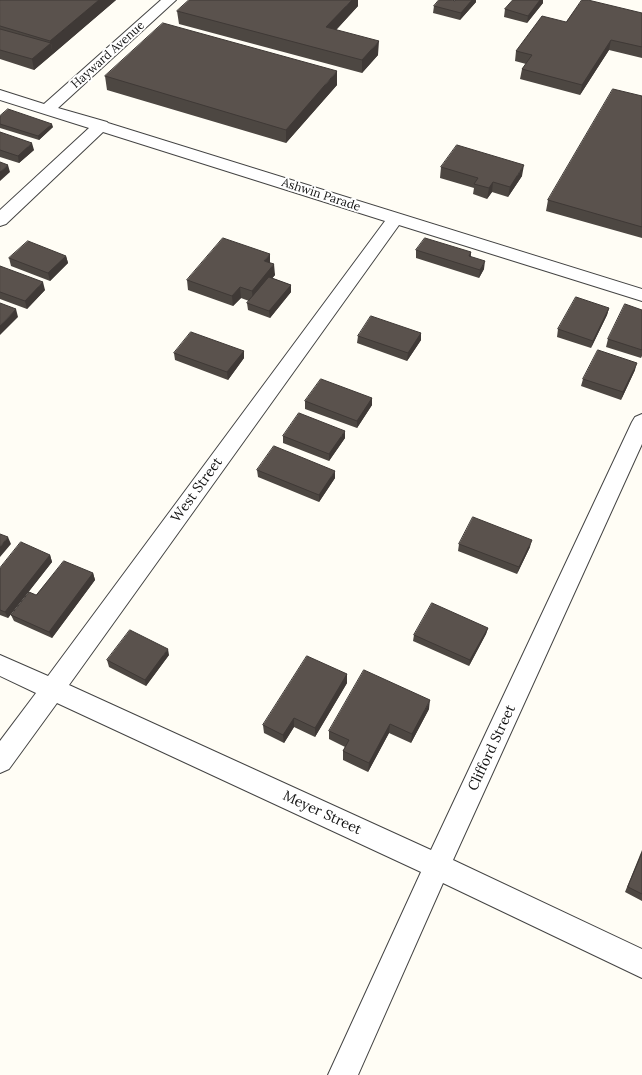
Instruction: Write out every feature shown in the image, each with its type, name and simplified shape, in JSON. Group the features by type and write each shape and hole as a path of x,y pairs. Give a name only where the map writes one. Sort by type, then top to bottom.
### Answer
{"street":[{"name":"Hayward Avenue","path":"47,109 169,0"},
{"name":"Ashwin Parade","path":"0,95 642,295"},
{"path":"0,220 101,126"},
{"name":"West Street","path":"0,761 395,219"},
{"name":"Clifford Street","path":"343,1075 437,866 642,422"},
{"name":"Meyer Street","path":"0,665 437,866 642,964"}],"building":[{"path":"0,0 99,0 50,41 0,26"},
{"path":"189,0 352,0 326,27 379,41 362,60 177,11"},
{"path":"439,0 472,0 461,13 434,6"},
{"path":"513,0 540,0 528,16 505,9"},
{"path":"582,0 588,0 642,13 642,47 611,40 582,85 522,69 532,55 516,51 542,16 566,22"},
{"path":"163,23 337,71 286,130 105,76"},
{"path":"0,29 51,43 32,59 0,50"},
{"path":"613,89 642,96 642,227 548,200"},
{"path":"8,109 52,124 38,136 0,124 0,116"},
{"path":"0,132 32,143 18,156 0,150"},
{"path":"457,145 524,165 510,187 493,182 489,188 474,184 478,178 441,167"},
{"path":"0,162 8,165 0,172"},
{"path":"223,238 270,254 264,261 274,264 252,291 240,287 232,296 187,280"},
{"path":"425,238 471,252 469,256 485,261 480,270 416,250"},
{"path":"28,241 66,256 48,273 9,258"},
{"path":"0,266 43,282 25,301 0,292"},
{"path":"269,277 291,285 269,311 247,303"},
{"path":"576,297 609,308 593,341 558,329"},
{"path":"0,303 16,309 0,326"},
{"path":"625,304 642,310 642,350 608,339"},
{"path":"371,316 421,333 408,353 358,336"},
{"path":"191,332 244,351 227,372 174,353"},
{"path":"598,350 637,363 623,392 583,379"},
{"path":"321,379 372,398 357,421 305,401"},
{"path":"299,413 345,431 329,454 283,436"},
{"path":"274,446 335,471 319,495 257,470"},
{"path":"473,517 532,540 519,567 459,544"},
{"path":"0,534 8,537 0,547"},
{"path":"21,542 50,555 5,612 0,610 0,568"},
{"path":"64,561 93,573 49,632 11,615 29,592 36,595"},
{"path":"432,603 488,628 470,660 414,635"},
{"path":"130,630 168,649 145,680 107,660"},
{"path":"307,656 347,674 315,728 294,718 283,735 263,725"},
{"path":"364,670 430,700 412,734 390,724 369,763 343,751 349,740 329,731"},
{"path":"642,853 642,894 628,887"}]}
